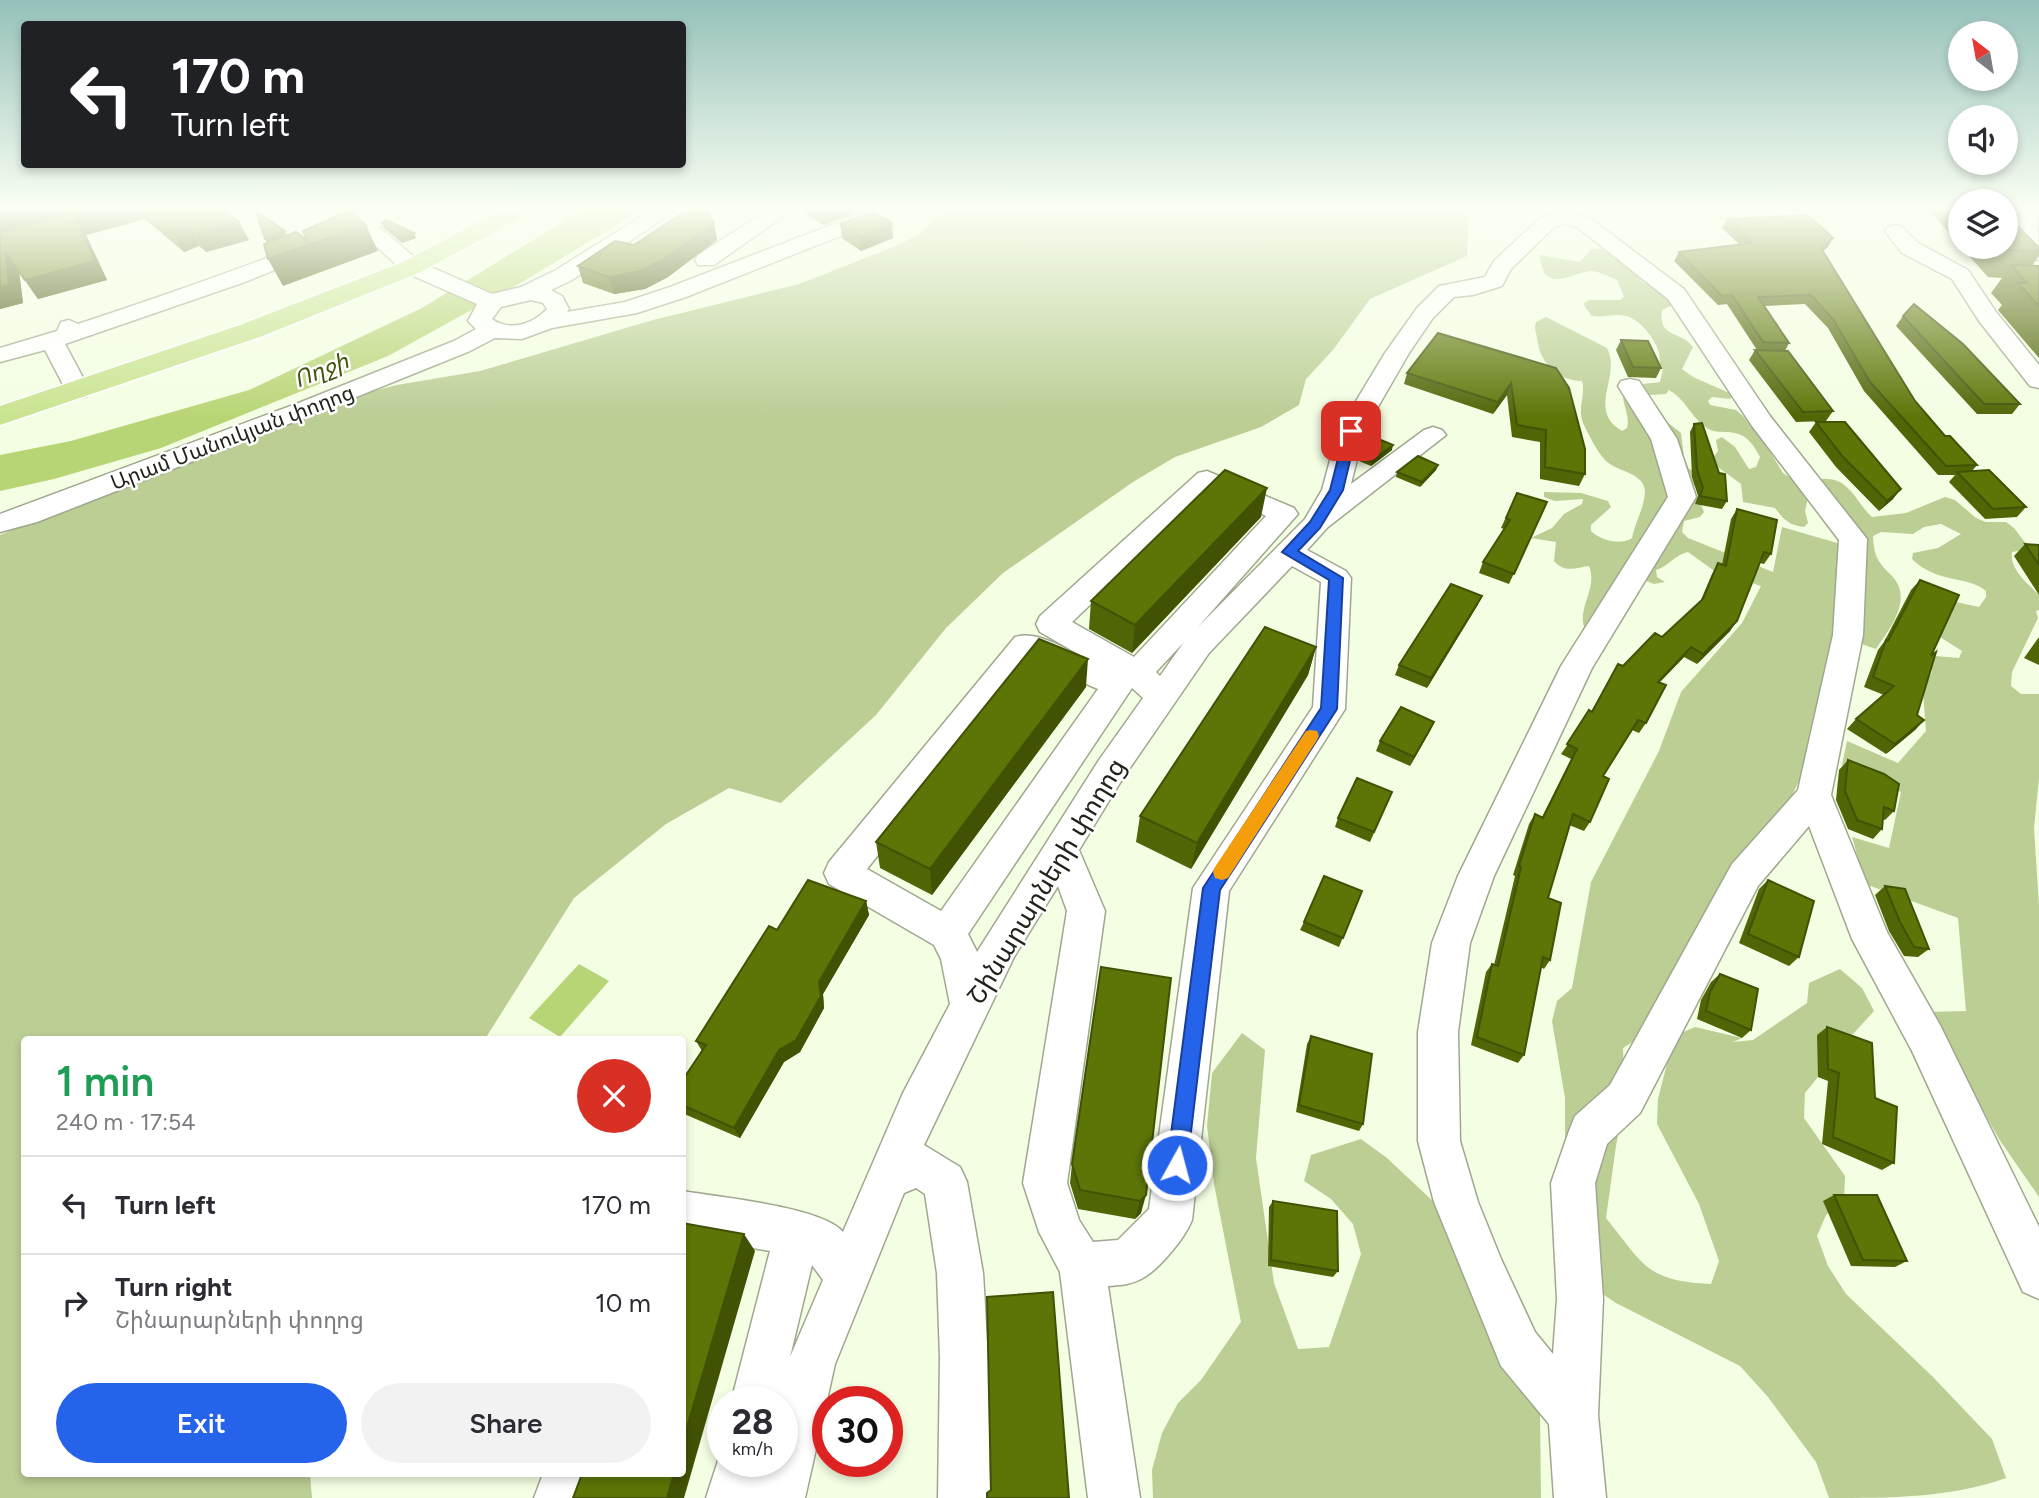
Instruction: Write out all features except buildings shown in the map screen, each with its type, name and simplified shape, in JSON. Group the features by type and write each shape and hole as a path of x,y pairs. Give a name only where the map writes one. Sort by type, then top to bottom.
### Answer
{"highway":[{"path":"0,416 400,278"}],"street":[{"path":"0,355 235,278"},
{"path":"430,278 489,314 523,331 546,305 562,278"},
{"path":"489,314 507,296 593,315 629,308 714,278"},
{"name":"Շինարարների փողոց","path":"779,1498 811,1364 918,1107 1001,945 1061,849 1149,685 1198,645 1302,538 1336,490 1351,431 1424,313 1447,290 1473,288 1494,281 1496,278"},
{"name":"Շինարարների փողոց","path":"1655,278 1676,294 1762,421 1853,539 1848,635 1814,794"},
{"path":"1962,278 1987,316 2039,381"},
{"name":"Արամ Մանուկյան փողոց","path":"0,523 27,516 462,346 489,314"},
{"path":"63,334 78,391"},
{"path":"1573,1415 1518,1349 1483,1273 1456,1202 1439,1141 1438,1032 1451,943 1476,876 1577,666 1682,497 1664,439 1630,386"},
{"path":"1082,1266 1128,1262 1170,1220 1211,888 1329,709 1336,578 1302,538 1433,435"},
{"path":"1207,479 1284,514 1149,685 1051,624 1207,479"},
{"path":"947,933 1118,685 1026,645 842,873 947,933 960,956 971,1004"},
{"path":"1580,1498 1573,1415 1580,1298 1573,1183 1590,1131 1625,1100 1745,875 1814,794 1871,939 1926,1038 2039,1276"},
{"path":"1061,849 1086,911 1045,1183 1060,1231 1082,1266 1114,1498"},
{"path":"888,1178 920,1165 944,1182 960,1273 964,1358 964,1498"},
{"path":"686,1214 797,1233 821,1240 848,1275"},
{"path":"759,1386 797,1233"},
{"path":"559,1498 567,1477"},
{"path":"732,1498 737,1477"}],"shaded area":[{"path":"815,278 1418,278 1370,299 1333,350 1306,379 1299,405 1261,427 1175,457 1133,482 1003,573 946,628 876,715 781,803 729,788 666,824 574,898 487,1036 21,1036 21,1477 310,1477 312,1498 0,1498 0,535 139,477 341,399 397,385 480,371 653,320"},
{"path":"1612,278 1639,278 1644,283 1673,294 1673,305 1662,310 1662,319 1667,330 1693,347 1682,369 1693,377 1734,395 1730,399 1712,397 1708,401 1710,405 1736,410 1742,415 1764,442 1783,473 1799,483 1824,479 1842,483 1872,517 1906,513 1945,497 1955,500 1976,518 1986,522 2006,522 2030,549 2012,552 2016,570 2039,595 2039,610 2036,611 2038,618 2012,672 2011,686 2021,694 2039,694 2039,778 2034,828 2039,906 2039,1197 1999,1139 1928,1012 1966,1011 1958,918 1865,884 1852,837 1889,848 1901,792 1842,765 1847,741 1898,763 1926,731 1923,692 1916,683 1930,676 1932,671 1908,663 1924,655 1959,658 1962,651 1932,632 1950,605 1956,602 1979,607 1986,597 1986,591 1970,583 1931,572 1912,559 1913,553 1938,548 1961,534 1941,524 1924,527 1913,534 1881,532 1873,536 1877,558 1898,584 1900,603 1893,622 1876,649 1864,645 1855,637 1859,564 1808,498 1805,511 1808,523 1804,527 1787,521 1775,508 1743,502 1741,484 1715,465 1712,459 1718,451 1716,440 1722,437 1735,447 1749,469 1756,467 1760,457 1753,445 1739,434 1718,432 1704,426 1669,390 1666,394 1650,395 1646,398 1657,414 1681,433 1684,458 1689,469 1698,472 1694,488 1704,512 1700,517 1684,521 1682,532 1688,538 1773,572 1782,527 1844,545 1840,642 1802,774 1772,840 1658,1026 1623,1048 1625,1099 1606,1218 1648,1268 1673,1279 1711,1284 1719,1261 1699,1204 1657,1124 1658,1099 1674,1036 1695,1027 1742,1038 1733,1042 1753,1040 1807,1003 1809,983 1840,969 1862,988 1874,1011 1854,1033 1820,1056 1818,1077 1805,1093 1804,1118 1845,1176 1844,1200 1826,1215 1817,1236 1828,1266 1846,1294 1932,1376 1992,1439 2006,1478 1985,1485 1919,1496 1829,1498 1816,1462 1768,1397 1740,1366 1616,1303 1586,1283 1565,1148 1565,1098 1552,1021 1557,1001 1572,988 1591,882 1659,751 1681,692 1742,623 1761,586 1713,570 1688,552 1656,570 1657,577 1665,582 1654,584 1634,576 1587,633 1583,617 1591,584 1589,566 1570,569 1562,567 1554,561 1556,542 1531,538 1552,528 1564,514 1582,504 1583,499 1555,501 1544,497 1544,492 1581,493 1608,501 1611,507 1591,525 1591,531 1617,542 1632,538 1643,504 1644,485 1635,476 1605,460 1583,423 1582,381 1564,377 1551,368 1542,355 1535,330 1536,322 1546,317 1607,348 1611,370 1605,403 1607,413 1612,423 1622,431 1627,428 1623,393 1634,385 1660,382 1663,369 1655,342 1642,326 1626,316 1592,316 1585,307 1584,303 1589,300 1620,300 1624,297 1617,280"},
{"path":"1242,1033 1265,1050 1256,1158 1274,1283 1298,1349 1329,1347 1361,1254 1353,1224 1331,1199 1304,1181 1311,1155 1361,1139 1387,1158 1437,1205 1484,1273 1540,1415 1541,1498 1153,1498 1152,1470 1162,1433 1178,1403 1201,1380 1241,1322 1214,1184 1207,1126 1212,1073"}],"water":[{"name":"Ողջի","path":"471,278 529,278 388,356 161,448 54,479 0,491 0,455 71,441 249,390 422,308"},
{"path":"579,964 609,981 561,1036 529,1018"}],"slow traffic":[{"path":"1222,872 1311,736"}],"route":[{"path":"1177,1165 1211,888 1329,709 1336,578 1289,552 1315,525 1336,490 1351,431"}]}
